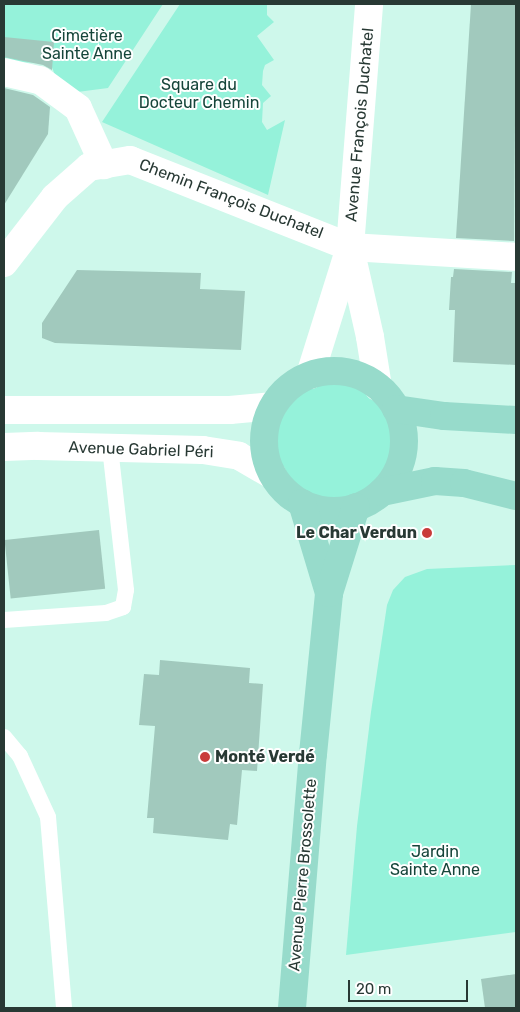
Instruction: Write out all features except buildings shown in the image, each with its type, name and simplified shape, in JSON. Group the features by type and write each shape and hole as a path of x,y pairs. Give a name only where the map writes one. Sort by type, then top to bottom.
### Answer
{"main road":[{"path":"382,492 395,474 403,453 403,430 396,409 378,387 357,375 334,371 310,375 289,387 273,406 266,422 263,441 266,459 273,476 286,492 302,503 320,509 338,510 356,507 382,492 435,481 464,483 516,496"},
{"path":"396,409 444,416 516,420"},
{"name":"Avenue Pierre Brossolette","path":"302,503 329,593"},
{"name":"Avenue Pierre Brossolette","path":"292,1008 312,754 329,593 356,507"}],"street":[{"name":"Avenue François Duchatel","path":"310,375 350,247 370,4"},
{"path":"4,72 40,80 78,108 104,164"},
{"name":"Chemin François Duchatel","path":"4,263 55,197 89,167 130,160 350,247 516,257"},
{"name":"Avenue François Duchatel","path":"350,247 370,337 378,387"},
{"path":"4,410 230,410 273,406"},
{"name":"Avenue Gabriel Péri","path":"4,447 203,450 239,456 273,476"}],"lane":[{"path":"4,620 106,613 123,607 126,590 110,448"},
{"path":"4,737 20,756 48,817 64,1008"}],"green space":[{"name":"Cimetière Sainte Anne","path":"4,4 163,4 108,88 62,94 50,62 4,63"},
{"name":"Square du Docteur Chemin","path":"180,4 267,4 267,15 274,22 257,36 274,60 265,65 263,71 262,85 271,96 263,103 262,122 267,130 285,120 268,195 102,122"},
{"path":"334,371 361,377 373,383 383,392 392,402 398,414 404,441 398,468 392,480 383,490 373,499 361,505 334,511 307,505 295,499 285,490 276,480 270,468 264,441 270,414 276,402 285,392 295,383 307,377"},
{"name":"Jardin Sainte Anne","path":"516,565 516,932 346,955 357,826 371,712 387,605 393,590 405,577 427,569"}],"place":[{"name":"Le Char Verdun","path":"427,533"},
{"name":"Monté Verdé","path":"205,757"}]}
